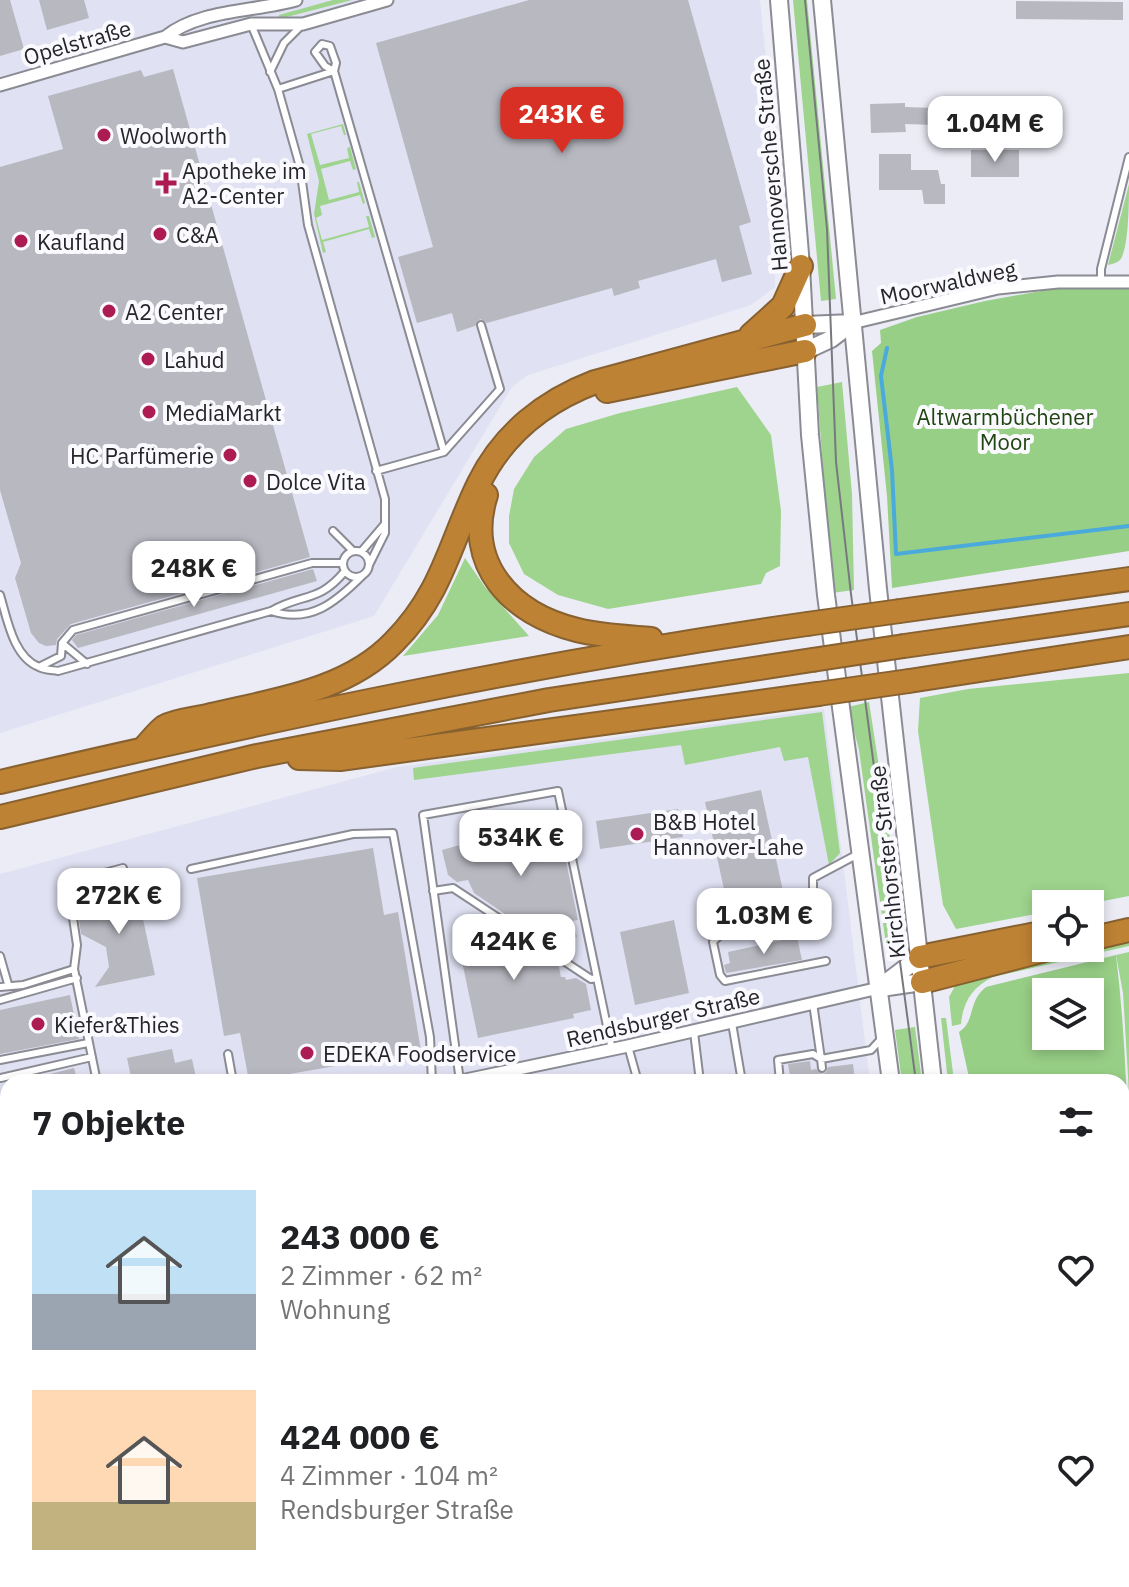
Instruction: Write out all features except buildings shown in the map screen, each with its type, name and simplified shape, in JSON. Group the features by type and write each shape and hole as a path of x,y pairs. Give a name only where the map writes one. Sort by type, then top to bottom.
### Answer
{"highway":[{"path":"729,347 757,331 783,306 801,266"},
{"path":"143,749 165,727 325,687 359,670 393,644 423,610 444,572 479,483 505,444 525,422 570,392 595,382 805,325"},
{"path":"684,642 577,630 546,620 521,605 500,586 484,561 479,537 480,513 489,487 506,458 531,429 574,400 805,351"},
{"path":"0,782 143,749 548,665 684,642 1129,579"},
{"path":"0,817 257,756 549,700 1129,614"},
{"path":"257,756 340,759 818,694 1123,648"},
{"path":"1104,921 1129,916"},
{"path":"1104,936 1129,930"},
{"path":"920,957 1032,935"},
{"path":"922,982 1032,953"}],"main road":[{"name":"Hannoversche Straße","path":"779,0 801,266 810,435 835,653"},
{"path":"822,0 852,323"},
{"path":"805,325 852,323"},
{"path":"805,351 831,339 852,323"},
{"name":"Kirchhorster Straße","path":"852,323 883,638 932,1074"},
{"name":"Kirchhorster Straße","path":"835,653 890,1074"},
{"path":"879,988 920,957"},
{"path":"879,988 922,982"}],"street":[{"name":"Opelstraße","path":"0,85 165,37 178,27 246,4 296,0"},
{"name":"Opelstraße","path":"165,37 183,42 251,24 303,24 387,0"},
{"path":"246,4 251,24"},
{"name":"Moorwaldweg","path":"852,323 998,288 1058,282 1129,282"},
{"name":"Rendsburger Straße","path":"496,1074 879,988"}],"lane":[{"path":"251,24 278,89 300,167 308,225 387,514 385,533 369,565 336,601 326,607 287,616 271,611"},
{"path":"270,72 284,43 303,24"},
{"path":"278,89 334,71 444,452"},
{"path":"1101,281 1101,269 1129,157"},
{"path":"376,471 444,452 500,389 481,325"},
{"path":"37,667 50,664 61,656 62,643 73,630 312,563 344,560 384,525"},
{"path":"0,595 10,631 21,651 37,667 58,671 271,611 333,587 345,571 333,531 366,555 369,565"},
{"path":"345,571 355,577 363,575"},
{"path":"62,643 87,664"},
{"path":"457,1074 423,815 558,791 612,1050"},
{"path":"191,869 353,834 393,833 430,1037 432,1074"},
{"path":"813,889 813,878 861,852"},
{"path":"95,1074 74,969 77,945 69,891 74,881 123,868"},
{"path":"433,891 453,888 591,979 597,978"},
{"path":"719,936 713,942 720,975 725,981 826,961"},
{"path":"0,956 4,985 23,985 74,969"},
{"path":"0,1000 77,978"},
{"path":"813,1003 822,1068"},
{"path":"732,1023 741,1074"},
{"path":"694,1032 699,1074"},
{"path":"779,1074 778,1060 813,1054 821,1059 871,1050 885,1034"},
{"path":"0,1060 88,1043"},
{"path":"628,1046 636,1074"},
{"path":"228,1054 232,1074"},
{"path":"845,1055 846,1065"},
{"path":"18,1074 92,1057"}],"shaded area":[{"path":"0,0 760,0 776,162 775,287 751,305 528,375 512,387 374,616 0,733"},
{"path":"824,709 869,1074 0,1074 0,874 397,767"}],"green space":[{"path":"333,0 352,0 279,19 279,15"},
{"path":"793,0 807,0 836,299 821,301"},
{"path":"343,124 346,135 341,126 311,134 320,165 349,158 347,148 350,147 356,169 353,170 350,161 321,169 329,200 359,192 359,182 365,203 360,195 320,206 322,215 316,218 322,240 369,227 366,216 369,216 375,237 372,238 369,229 323,242 326,252 323,253 314,214 319,181 307,134"},
{"path":"1129,184 1128,224 1123,254 1116,263 1108,265"},
{"name":"Altwarmbüchener Moor","path":"1129,280 1129,551 892,588 887,496 872,351 881,343 880,330 917,317 985,301 1052,289 1097,288"},
{"path":"842,382 852,494 854,590 832,593 817,387"},
{"path":"737,387 771,435 781,511 780,566 766,573 761,584 608,609 558,595 524,574 509,543 509,516 514,489 534,457 566,429 620,413"},
{"path":"465,558 485,587 529,636 403,656 438,615"},
{"path":"1129,673 1129,896 1104,901 1104,890 1032,890 1032,915 956,929 943,905 918,731 920,698 968,689"},
{"path":"869,702 907,948 887,952 859,750 848,707"},
{"path":"822,712 840,853 829,865 808,757 784,761 780,747 685,765 681,745 414,780 413,768"},
{"path":"1129,935 1129,946 1104,952 1104,942"},
{"path":"1129,952 1129,1074 1123,993 1116,955"},
{"path":"1116,955 1126,1074 968,1074 959,1032 968,1022 976,999 986,987 1088,962 1104,962 1104,958"},
{"path":"1032,959 1032,962 1059,962 993,977 975,990 964,1008 961,1024 952,1026 949,997 954,981"},
{"path":"941,1018 946,1018 953,1074 947,1074"},
{"path":"915,1027 921,1074 901,1074 895,1030"}],"waterway":[{"path":"887,348 881,376 892,470 896,554 1129,526"}],"tram line":[{"path":"805,0 827,229 836,462 915,1074"}],"place":[{"name":"Woolworth","path":"104,135"},
{"name":"Apotheke im A2-Center","path":"166,183"},
{"name":"C&A","path":"160,234"},
{"name":"Kaufland","path":"21,241"},
{"name":"A2 Center","path":"109,311"},
{"name":"Lahud","path":"148,359"},
{"name":"MediaMarkt","path":"149,412"},
{"name":"HC Parfümerie","path":"230,455"},
{"name":"Dolce Vita","path":"250,481"},
{"name":"B&B Hotel Hannover-Lahe","path":"637,834"},
{"name":"Kiefer&Thies","path":"38,1024"},
{"name":"EDEKA Foodservice","path":"307,1053"}]}
